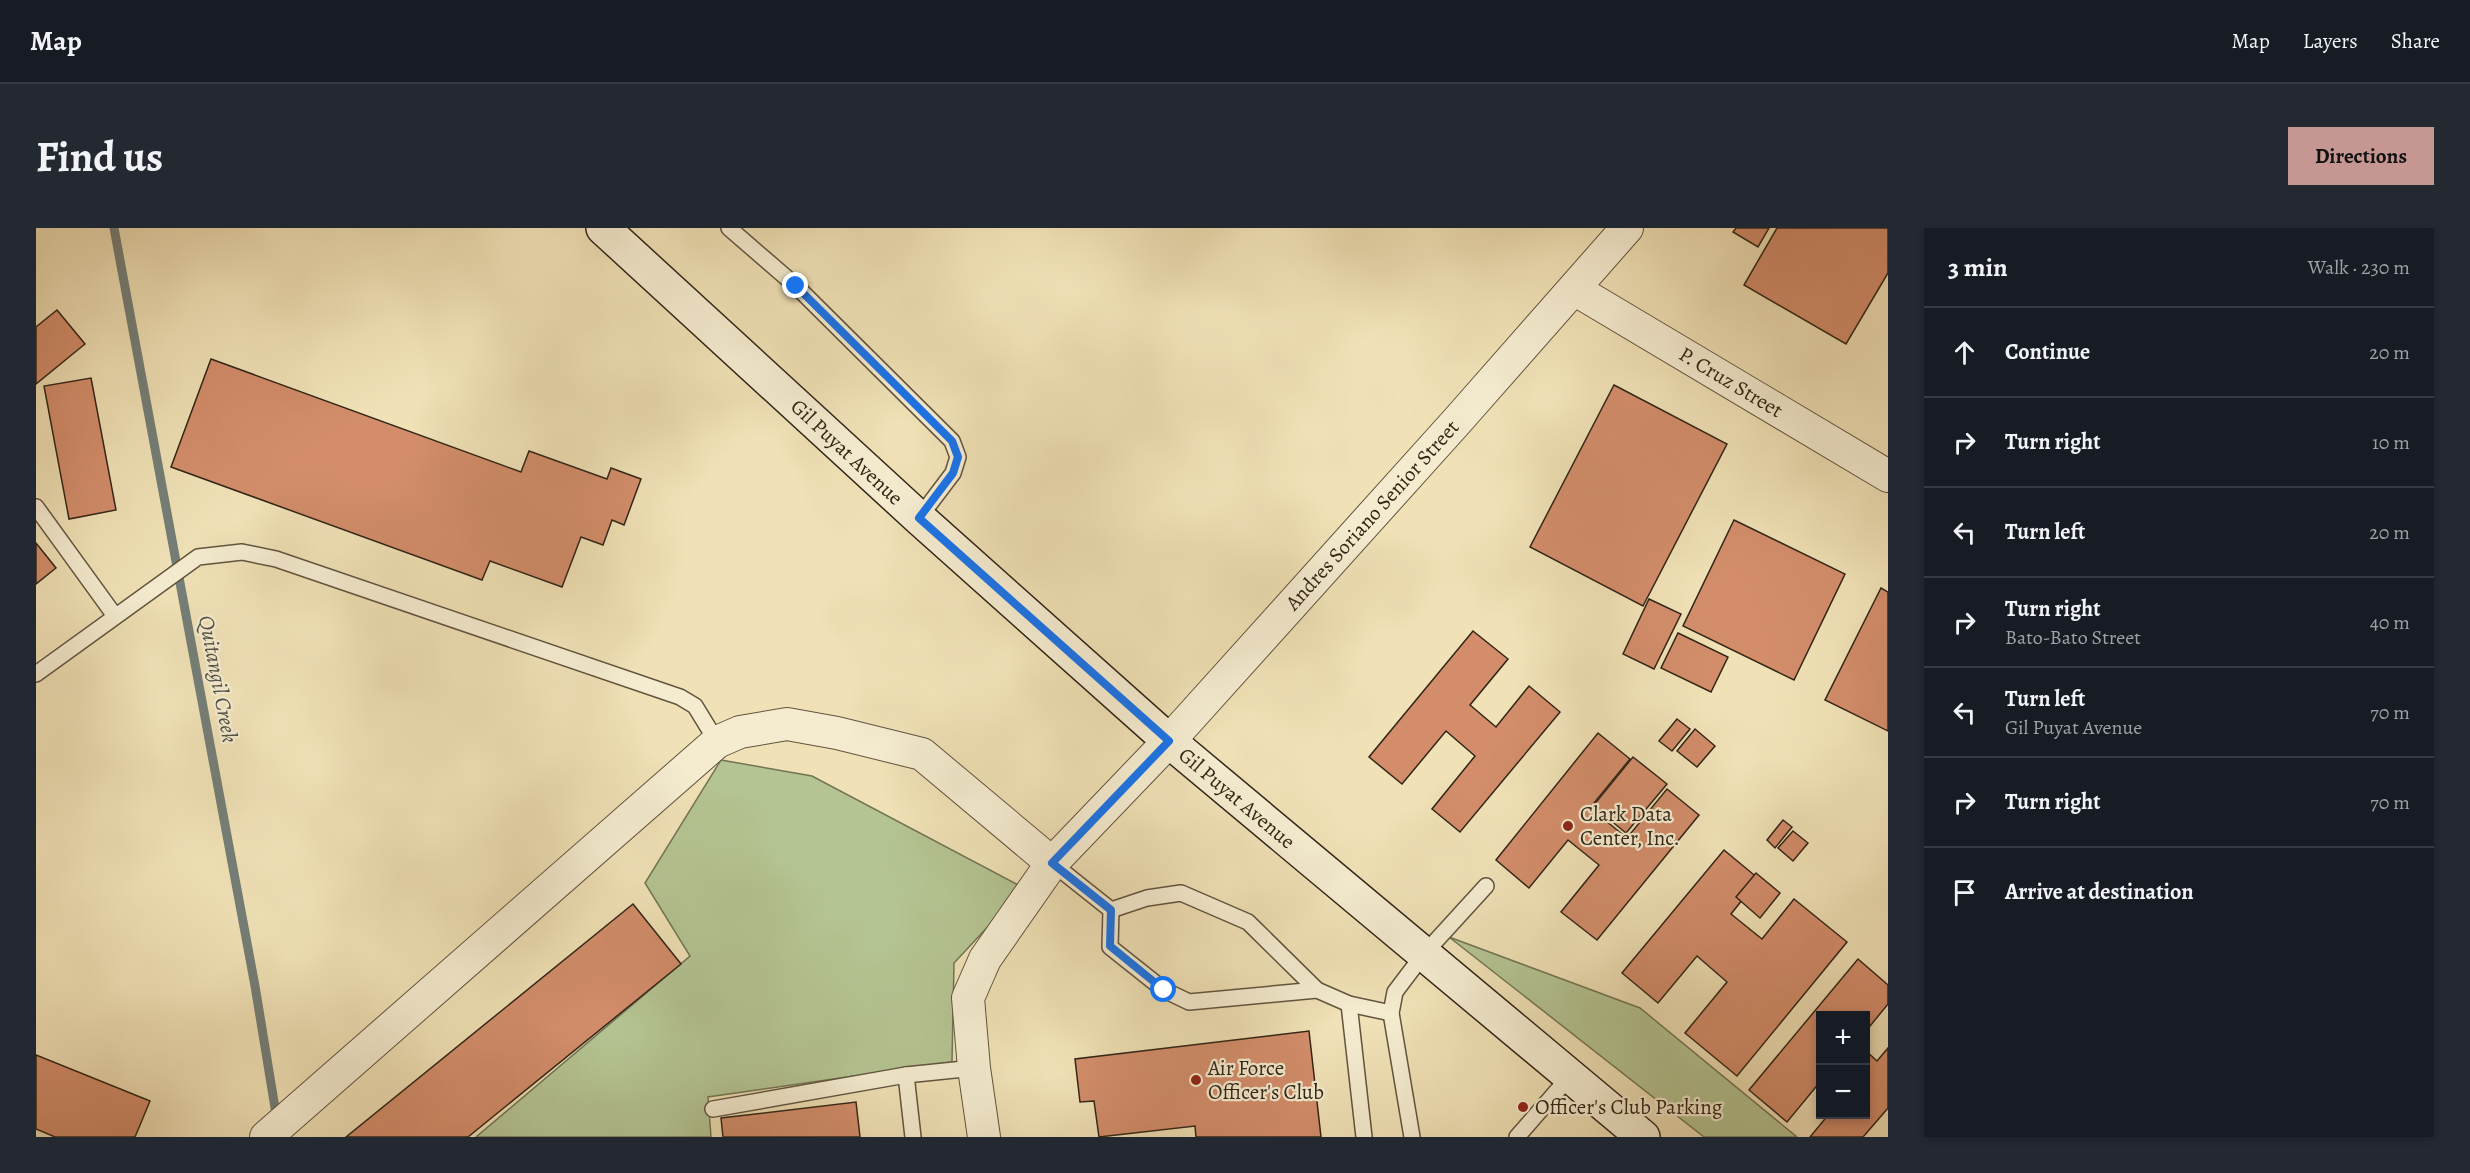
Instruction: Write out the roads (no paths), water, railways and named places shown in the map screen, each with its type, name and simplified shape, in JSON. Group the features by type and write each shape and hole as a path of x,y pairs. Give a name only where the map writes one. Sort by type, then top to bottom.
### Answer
{"main road":[{"name":"Gil Puyat Avenue","path":"603,228 919,518 1169,741 1643,1137"}],"street":[{"name":"Andres Soriano Senior Street","path":"984,1137 974,1068 968,998 985,959 1052,863 1169,741 1627,228"},
{"name":"P. Cruz Street","path":"1574,289 1888,476"},
{"path":"267,1137 296,1109 717,742 740,732 787,724 837,733 922,754 1052,863"}],"lane":[{"path":"729,228 796,286 952,441 958,457 953,473 919,518"},
{"path":"36,507 115,616"},
{"path":"36,674 198,557 242,552 276,559 680,697 695,706 717,742"},
{"path":"1052,863 1111,910"},
{"path":"1412,1137 1391,1013 1395,992 1423,955 1486,886"},
{"path":"1111,910 1147,898 1181,893 1248,922 1317,990 1349,1004 1391,1013"},
{"path":"1111,910 1110,946 1164,990 1189,1002 1317,990"},
{"path":"1349,1004 1364,1137"},
{"path":"713,1109 906,1075 974,1068"},
{"path":"906,1075 913,1137"},
{"path":"1516,1137 1570,1076"}],"waterway":[{"name":"Quitangil Creek","path":"114,228 255,986 277,1120"}],"place":[{"name":"Clark Data Center, Inc.","path":"1568,826"},
{"name":"Air Force Officer's Club","path":"1196,1080"},
{"name":"Officer's Club Parking","path":"1523,1107"}]}
